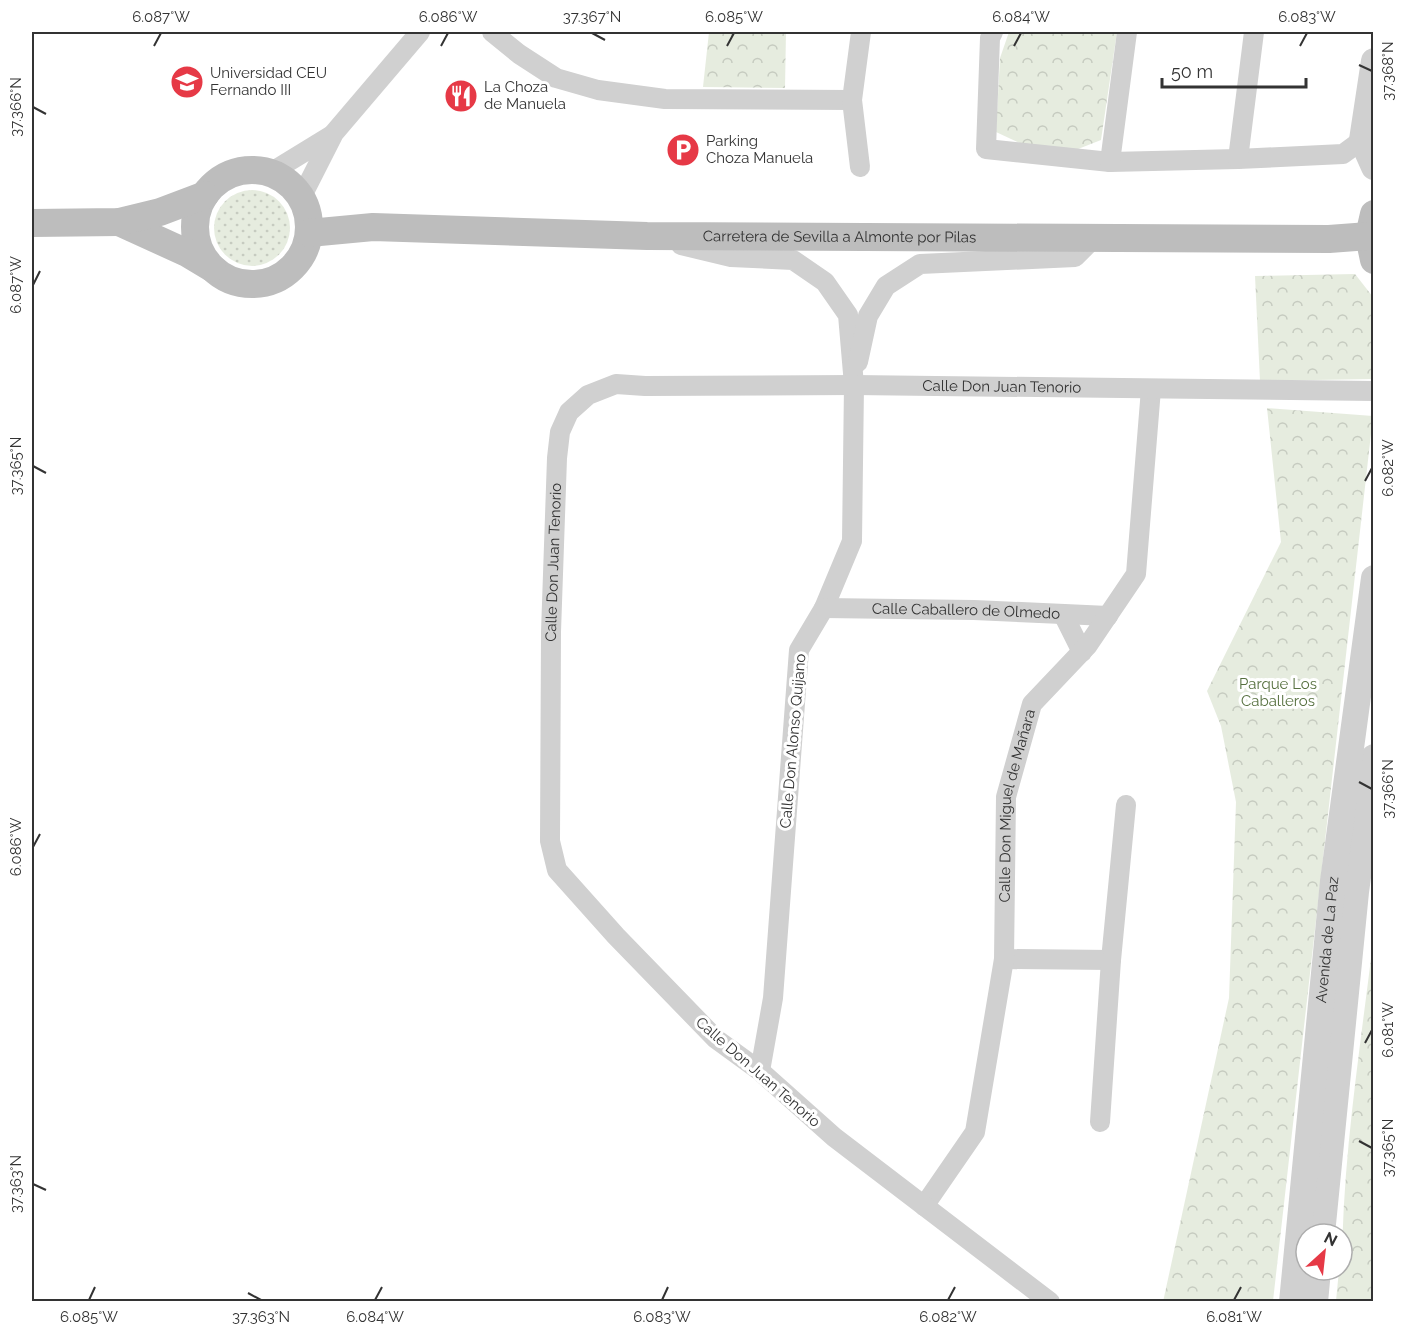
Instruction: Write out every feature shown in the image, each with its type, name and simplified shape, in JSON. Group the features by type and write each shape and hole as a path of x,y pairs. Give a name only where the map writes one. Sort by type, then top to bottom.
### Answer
{"main road":[{"path":"32,222 118,222 160,213 205,195 227,176 241,171 256,170 270,173 288,183 301,198 308,215 309,233 305,249 297,263 283,276 265,283 246,284 228,279 168,244 118,222"},
{"path":"205,195 197,213 195,232 200,252 212,268"},
{"name":"Carretera de Sevilla a Almonte por Pilas","path":"309,233 373,227 647,236 1329,240 1372,237"}],"street":[{"path":"301,198 334,133 420,32"},
{"path":"492,32 519,54 556,78 598,90 665,99 852,100"},
{"path":"860,167 852,100 861,32"},
{"path":"993,32 990,38 986,149 1110,162 1238,159 1343,153 1362,140"},
{"path":"1110,162 1127,32"},
{"path":"1238,159 1254,32"},
{"path":"1374,61 1362,140 1374,167"},
{"path":"270,173 334,133"},
{"path":"647,236 731,257 793,260 825,282 848,315 854,385"},
{"path":"854,385 868,316 886,286 920,264 1075,257 1093,239"},
{"name":"Calle Don Juan Tenorio","path":"1050,1302 834,1137 760,1071 716,1039 624,944 557,870 550,841 551,643 557,458 560,432 569,412 588,395 616,384 1374,391"},
{"name":"Calle Don Alonso Quijano","path":"760,1071 773,998 799,650 824,608 852,541 854,385"},
{"name":"Calle Don Miguel de Mañara","path":"924,1206 975,1132 1004,959 1006,797 1032,704 1082,652 1136,574 1151,389"},
{"name":"Avenida de La Paz","path":"1292,1302 1333,881 1374,578"},
{"name":"Calle Caballero de Olmedo","path":"824,608 974,610 1108,616"},
{"path":"1064,614 1082,652"},
{"name":"Avenida de La Paz","path":"1323,1222 1356,892 1374,757"},
{"path":"1100,1122 1111,960 1126,805"},
{"path":"1004,959 1111,960"},
{"path":"1315,1302 1317,1282"}],"green space":[{"path":"709,32 786,32 785,88 703,87"},
{"path":"1009,32 1117,32 1101,140 1073,151 1022,144 996,132 1000,58"},
{"path":"245,190 259,190 273,196 284,207 290,221 287,243 279,255 259,266 245,266 231,260 220,249 214,235 214,221 220,207 231,196"},
{"path":"1355,274 1373,297 1373,379 1260,381 1255,276"},
{"name":"Parque Los Caballeros","path":"1267,408 1373,416 1273,1301 1163,1302 1229,998 1236,802 1221,726 1207,691 1281,542"},
{"path":"1373,942 1373,1301 1336,1301 1338,1282 1354,1282 1354,1222 1343,1222 1348,1147"}],"place":[{"name":"Universidad CEU Fernando III","path":"187,82"},
{"name":"La Choza de Manuela","path":"461,96"},
{"name":"Parking Choza Manuela","path":"683,150"}]}
